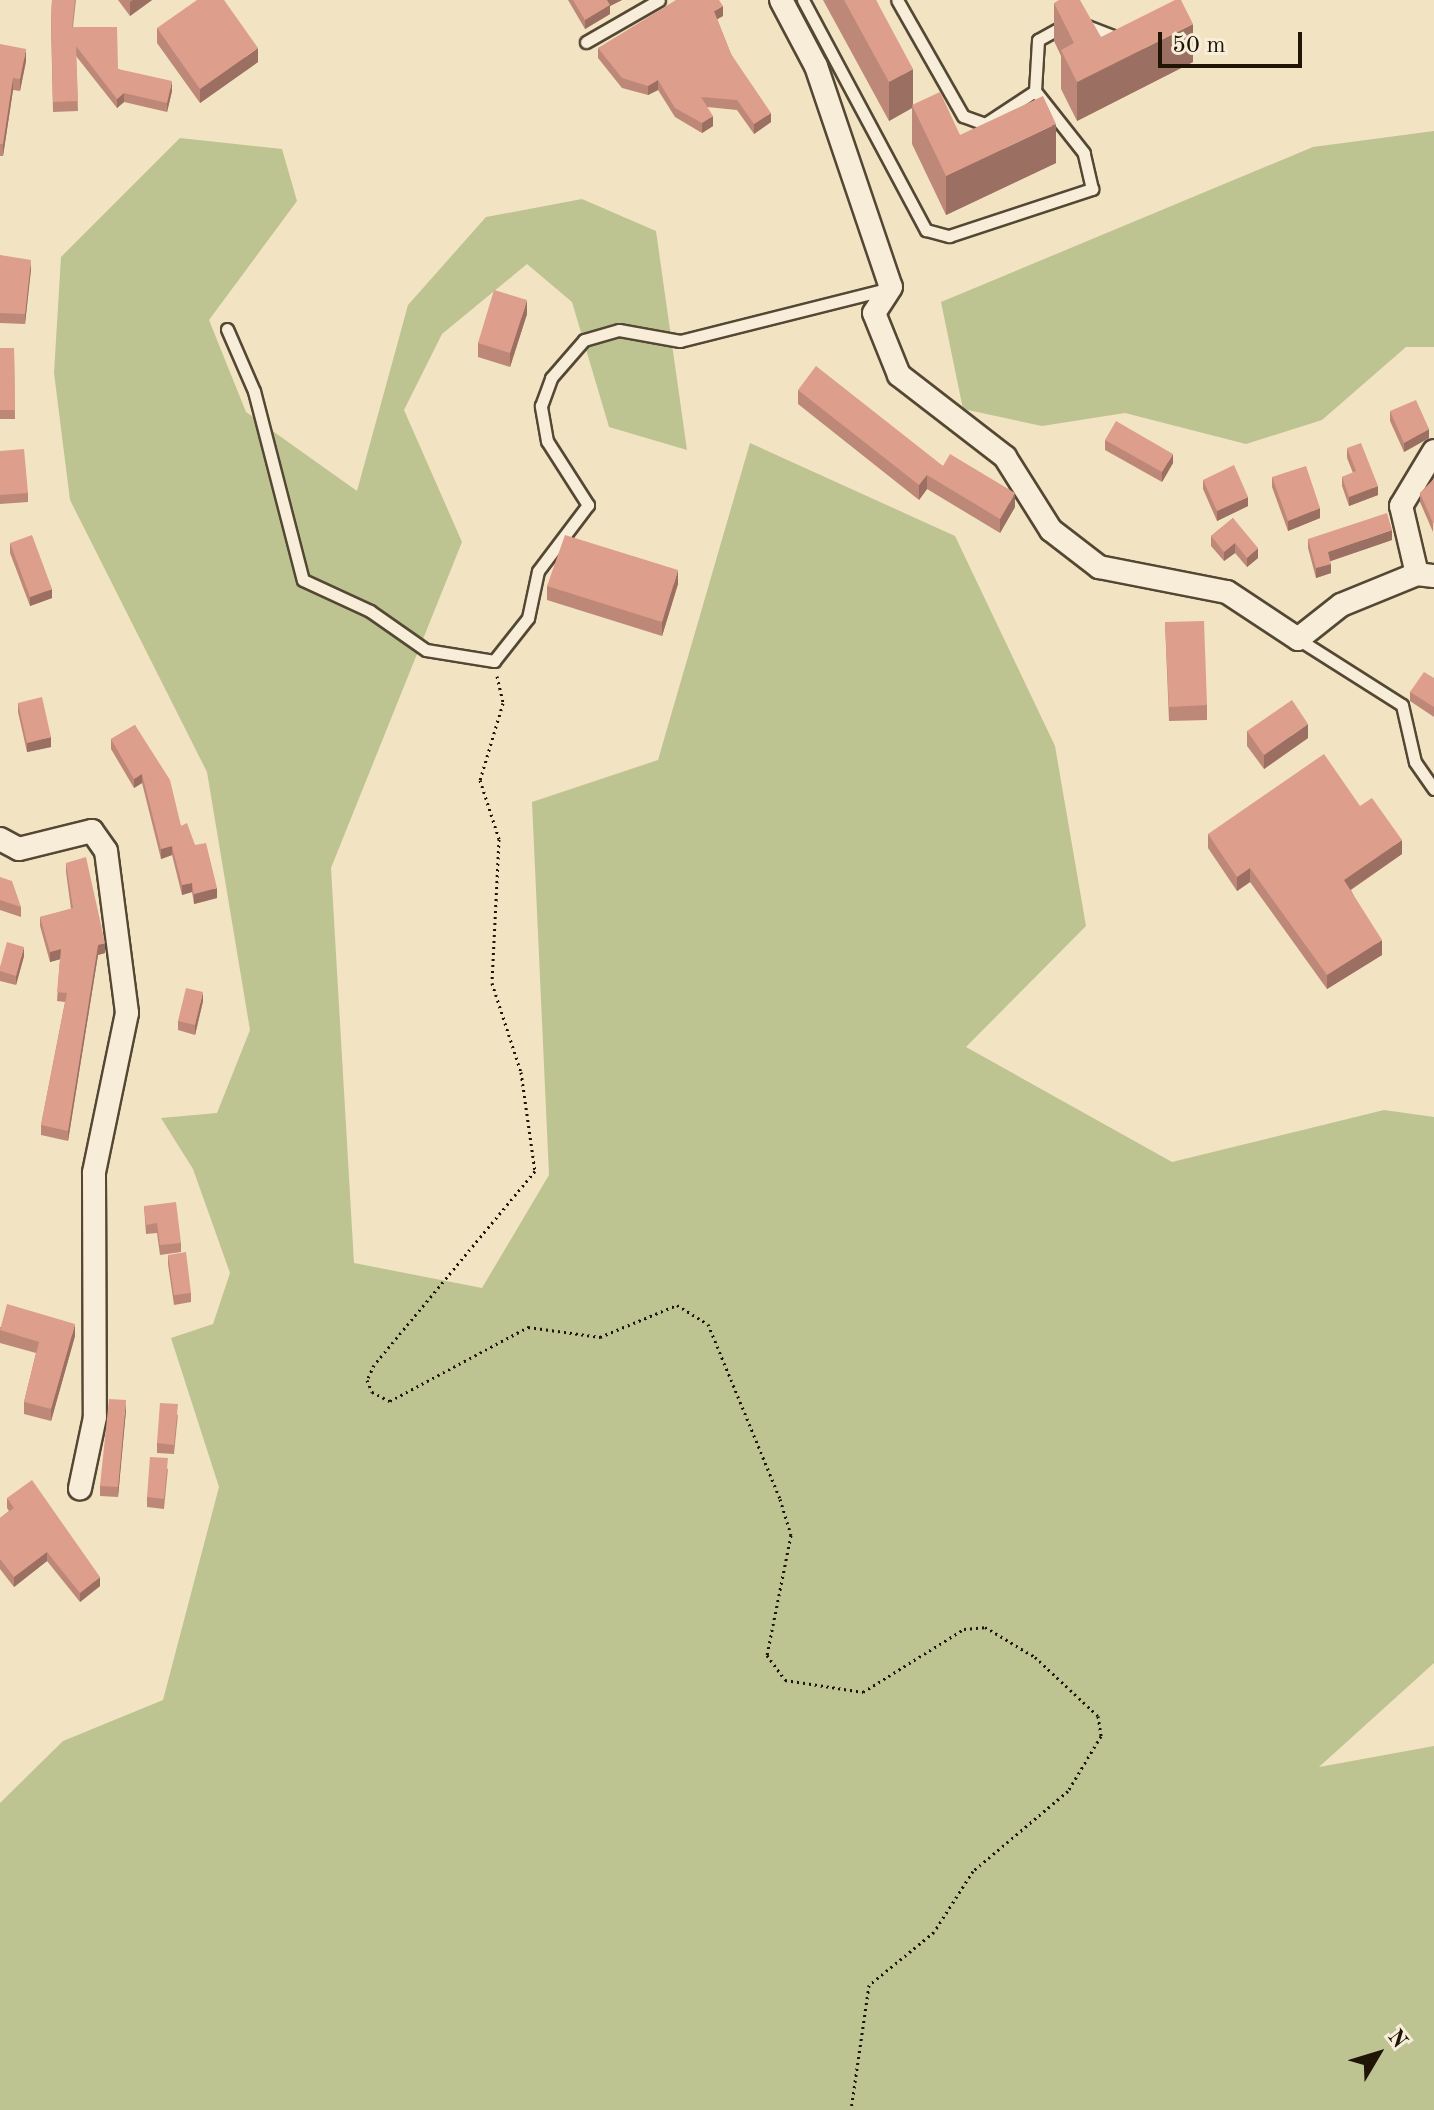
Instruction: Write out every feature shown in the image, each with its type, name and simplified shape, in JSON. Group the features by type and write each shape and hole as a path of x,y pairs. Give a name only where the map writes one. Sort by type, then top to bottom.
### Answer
{"street":[{"path":"781,0 816,66 891,287 874,313 899,375 1005,457 1051,530 1099,567 1227,592 1298,639 1341,605 1426,575 1401,506 1434,451"},
{"path":"0,839 19,849 92,831 106,851 127,1013 94,1173 95,1417 80,1488"}],"lane":[{"path":"586,42 659,0"},
{"path":"803,0 926,230 949,236 1092,189 1084,153 1035,91 1038,40 1073,21 1132,43"},
{"path":"897,0 963,116 985,124 1035,91"},
{"path":"227,329 254,391 303,580 370,611 426,650 494,661 528,618 538,571 588,505 547,441 541,406 551,378 584,340 619,330 680,341 891,287"},
{"path":"1298,639 1402,705 1415,762 1434,789"}],"path":[{"path":"494,661 503,703 480,780 499,839 492,983 521,1072 535,1171 374,1365 367,1380 372,1392 390,1401 404,1396 528,1327 600,1337 677,1305 708,1324 780,1499 791,1535 767,1655 785,1680 863,1692 964,1629 985,1627 1035,1657 1098,1716 1101,1736 1068,1791 973,1871 934,1932 869,1985 851,2110"}],"green space":[{"path":"1434,131 1434,347 1406,347 1322,420 1246,444 1125,413 1042,426 963,409 941,302 1313,147"},
{"path":"180,138 282,149 297,201 209,320 246,412 357,491 408,305 486,217 582,199 656,231 687,450 609,427 572,302 527,264 442,334 404,410 462,542 331,868 354,1263 482,1288 549,1175 532,802 658,760 750,443 955,536 1055,746 1086,926 966,1047 1172,1162 1384,1110 1434,1117 1434,1663 1319,1767 1434,1746 1434,2110 0,2110 0,1803 63,1741 163,1700 219,1487 171,1338 213,1324 230,1273 193,1169 161,1118 217,1113 250,1030 207,772 70,500 54,373 61,257"}],"building":[{"path":"52,0 75,0 72,27 117,27 118,69 172,81 167,103 124,93 117,99 76,46 78,101 53,102"},
{"path":"197,0 224,0 258,48 200,89 157,28"},
{"path":"573,0 607,0 610,5 585,20"},
{"path":"676,0 719,0 723,6 714,11 731,54 771,113 754,124 737,100 701,97 713,116 702,123 675,108 658,80 648,86 622,78 598,48"},
{"path":"844,0 876,0 913,69 889,82"},
{"path":"1059,0 1080,0 1101,37 1175,0 1181,0 1193,24 1077,82 1061,50 1074,43 1054,3"},
{"path":"0,44 26,49 20,79 13,78 3,144 0,144"},
{"path":"940,92 960,135 1043,96 1056,124 946,176 912,105"},
{"path":"0,255 31,260 25,314 0,313"},
{"path":"494,290 527,300 510,353 478,343"},
{"path":"0,348 14,348 15,410 0,410"},
{"path":"816,366 943,466 950,454 1015,493 1000,519 927,475 919,485 798,390"},
{"path":"1416,400 1429,429 1404,443 1390,411"},
{"path":"1116,421 1173,454 1162,472 1105,440"},
{"path":"1361,443 1378,486 1349,497 1342,477 1356,471 1347,448"},
{"path":"24,449 28,493 0,495 0,451"},
{"path":"1234,465 1248,497 1217,511 1203,480"},
{"path":"1306,466 1320,508 1288,521 1272,477"},
{"path":"1434,479 1434,522 1433,523 1420,493"},
{"path":"1387,513 1392,530 1328,552 1331,564 1316,568 1308,539"},
{"path":"1233,518 1258,548 1247,558 1235,543 1224,552 1211,536"},
{"path":"32,535 52,589 30,597 10,543"},
{"path":"565,535 678,570 662,622 547,586"},
{"path":"1204,621 1207,705 1169,707 1165,622"},
{"path":"1424,672 1434,678 1434,707 1410,692"},
{"path":"42,697 51,737 27,743 18,703"},
{"path":"1292,700 1308,724 1264,755 1247,731"},
{"path":"135,725 170,780 181,826 187,823 195,845 206,843 217,888 194,894 192,883 182,885 172,846 161,849 142,774 134,779 111,739"},
{"path":"1324,754 1360,806 1372,798 1402,840 1344,880 1382,940 1327,975 1250,868 1237,877 1208,834"},
{"path":"86,857 105,943 98,945 68,1131 41,1125 67,993 57,992 61,949 50,952 40,917 73,908 66,863"},
{"path":"0,877 12,881 21,907 0,900"},
{"path":"7,942 24,947 16,976 0,971"},
{"path":"186,988 203,992 195,1025 178,1021"},
{"path":"176,1202 181,1243 160,1245 157,1223 146,1225 144,1206"},
{"path":"186,1252 191,1293 174,1295 168,1255"},
{"path":"7,1304 75,1324 51,1409 24,1402 39,1342 0,1330"},
{"path":"109,1399 126,1400 118,1487 100,1486"},
{"path":"160,1403 178,1404 174,1445 157,1443"},
{"path":"150,1457 168,1458 164,1499 147,1497"},
{"path":"32,1480 100,1577 80,1593 47,1552 14,1577 0,1559 0,1518 14,1508 7,1498"}]}
